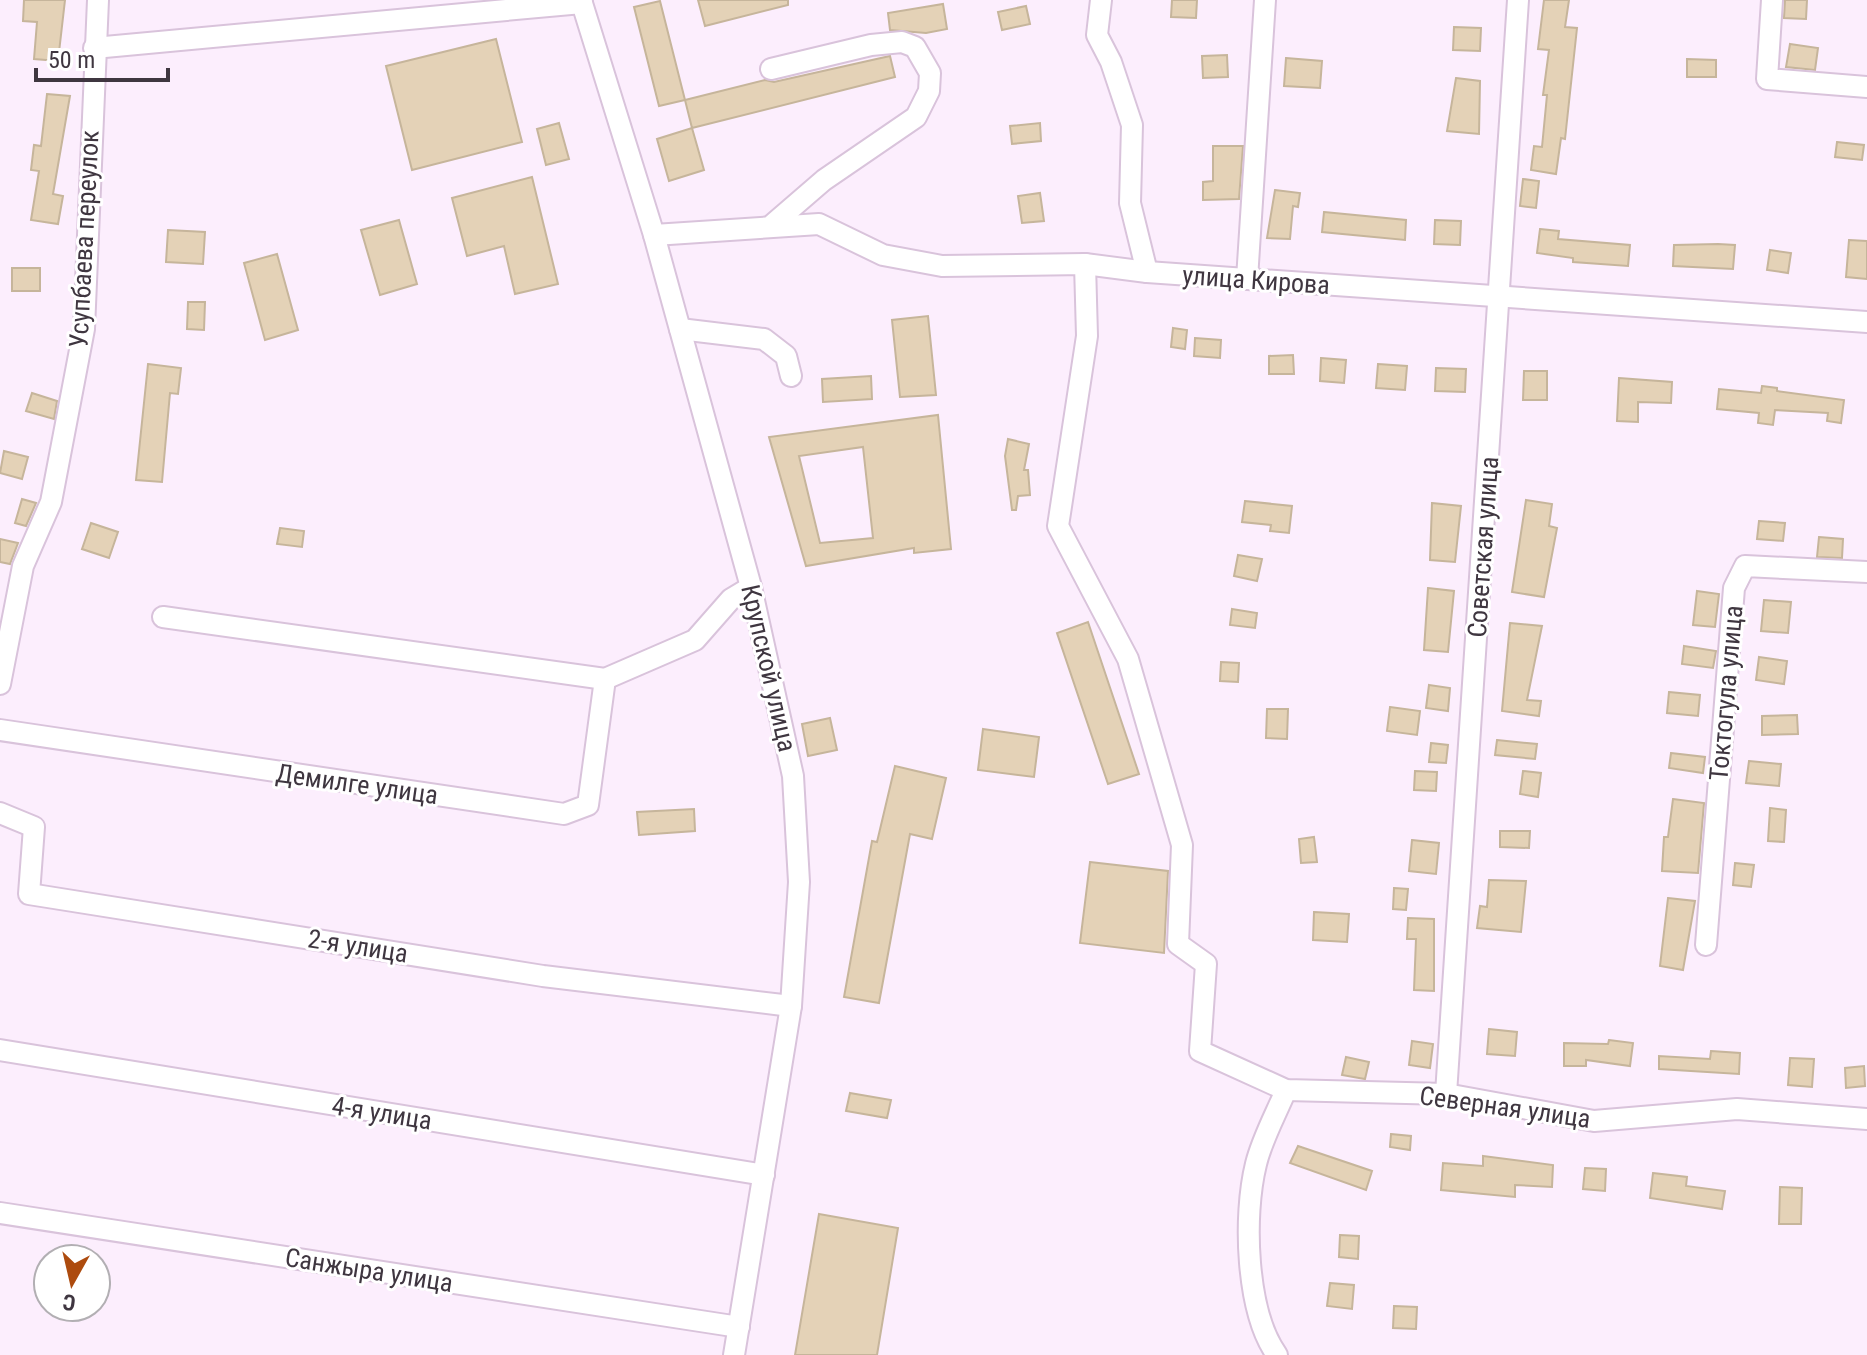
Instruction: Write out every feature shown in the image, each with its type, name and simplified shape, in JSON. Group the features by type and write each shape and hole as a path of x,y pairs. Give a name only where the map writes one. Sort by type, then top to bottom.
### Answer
{"street":[{"name":"Усупбаева переулок","path":"0,684 23,566 51,502 84,329 98,0"},
{"path":"1101,0 1097,35 1132,125 1130,203 1147,272"},
{"path":"1247,279 1265,0"},
{"name":"Советская улица","path":"1446,1094 1518,0"},
{"path":"1772,0 1767,79 1867,87"},
{"path":"94,48 582,2"},
{"name":"Крупской улица","path":"582,2 654,235 751,587 793,776 799,882 791,1006 734,1355"},
{"path":"771,69 871,45 902,42 915,47 930,73 929,91 916,117 824,180 773,224"},
{"name":"улица Кирова","path":"654,235 773,224 819,224 883,255 942,266 1085,264 1147,272 1867,322"},
{"path":"1085,264 1087,336 1058,526 1128,659 1182,845 1178,944 1206,964 1200,1051 1286,1090 1256,1163 1249,1216 1254,1284 1265,1338 1277,1355"},
{"path":"680,329 764,339 786,356 791,376"},
{"name":"Токтогула улица","path":"1706,945 1734,588 1745,566 1867,572"},
{"path":"163,617 605,679 695,640 731,599 751,587"},
{"name":"Демилге улица","path":"0,730 564,814 588,805 605,679"},
{"name":"2-я улица","path":"0,813 34,827 29,894 543,976 791,1006"},
{"name":"4-я улица","path":"0,1050 764,1175"},
{"name":"Северная улица","path":"1286,1090 1446,1094 1594,1121 1737,1109 1867,1119"},
{"name":"Санжыра улица","path":"0,1213 739,1327"}],"building":[{"path":"24,0 65,0 58,61 34,59 37,22 23,21"},
{"path":"698,0 788,0 788,5 705,26"},
{"path":"1172,0 1197,0 1196,18 1171,17"},
{"path":"1544,0 1569,0 1565,27 1577,28 1565,139 1561,138 1556,174 1531,170 1534,146 1542,147 1547,95 1543,95 1549,50 1538,49"},
{"path":"1785,0 1807,0 1806,19 1784,18"},
{"path":"660,1 685,100 659,106 634,7"},
{"path":"943,4 947,29 926,33 890,30 888,13"},
{"path":"1026,6 1030,24 1002,30 998,12"},
{"path":"1454,27 1481,28 1480,51 1453,50"},
{"path":"496,39 522,142 412,170 386,66"},
{"path":"1790,44 1818,48 1815,70 1786,67"},
{"path":"1227,55 1228,77 1203,78 1202,56"},
{"path":"890,56 895,77 692,128 685,100 765,80 774,82"},
{"path":"1286,58 1322,61 1320,88 1284,86"},
{"path":"1687,59 1716,60 1716,77 1687,77"},
{"path":"1456,78 1480,81 1479,134 1447,131"},
{"path":"47,94 70,96 53,194 63,196 58,224 31,220 39,171 31,170 34,145 41,146"},
{"path":"559,123 569,159 546,165 537,129"},
{"path":"1040,123 1041,141 1012,144 1010,126"},
{"path":"692,128 704,170 669,181 657,139"},
{"path":"1837,142 1864,145 1862,160 1835,157"},
{"path":"1213,146 1243,146 1239,199 1203,200 1203,182 1213,181"},
{"path":"532,177 558,284 515,294 504,246 467,256 452,198"},
{"path":"1523,179 1539,181 1536,208 1520,206"},
{"path":"1275,190 1300,193 1298,207 1293,206 1290,239 1267,238"},
{"path":"1040,193 1044,221 1022,223 1018,196"},
{"path":"1324,212 1406,220 1405,240 1322,232"},
{"path":"399,220 417,284 380,295 361,230"},
{"path":"1435,220 1461,221 1460,245 1434,244"},
{"path":"1540,229 1559,231 1558,239 1630,245 1628,266 1573,262 1573,258 1537,253"},
{"path":"168,230 205,232 203,264 166,262"},
{"path":"1849,240 1867,241 1867,279 1846,277"},
{"path":"1674,245 1735,245 1733,269 1673,266"},
{"path":"1770,250 1791,253 1788,273 1767,270"},
{"path":"277,254 298,330 265,340 244,263"},
{"path":"12,268 40,268 40,291 12,291"},
{"path":"188,302 205,302 204,330 187,329"},
{"path":"928,316 936,395 900,397 892,320"},
{"path":"1173,328 1187,330 1185,349 1171,347"},
{"path":"1195,338 1221,340 1220,358 1194,356"},
{"path":"1293,355 1294,374 1269,374 1269,356"},
{"path":"1321,358 1346,360 1344,383 1320,381"},
{"path":"148,364 181,368 178,394 170,393 162,482 136,480"},
{"path":"1378,364 1407,366 1405,390 1376,388"},
{"path":"1436,368 1466,369 1465,392 1435,391"},
{"path":"1524,371 1547,371 1547,400 1523,400"},
{"path":"871,376 872,399 823,402 822,379"},
{"path":"1619,378 1672,382 1671,403 1638,402 1638,422 1617,421"},
{"path":"1762,386 1777,388 1777,391 1844,400 1841,423 1827,421 1828,413 1775,410 1773,425 1758,423 1759,413 1717,409 1719,389 1761,393"},
{"path":"32,393 57,401 54,419 26,411"},
{"path":"938,415 951,549 914,553 914,548 806,566 769,437","holes":["863,447 873,538 820,543 799,456"]},
{"path":"1008,439 1029,444 1024,470 1028,470 1030,495 1018,496 1016,510 1012,510 1005,456"},
{"path":"4,451 28,457 22,479 0,473"},
{"path":"22,499 36,503 26,526 15,523"},
{"path":"1526,500 1552,504 1549,526 1557,528 1544,597 1512,592"},
{"path":"1245,501 1292,506 1289,533 1270,531 1271,525 1242,522"},
{"path":"1432,503 1461,506 1455,562 1430,560"},
{"path":"1759,521 1785,523 1783,541 1757,539"},
{"path":"91,523 118,532 109,558 82,549"},
{"path":"280,528 304,531 302,547 277,544"},
{"path":"1819,537 1843,539 1842,558 1817,557"},
{"path":"0,539 18,543 10,564 0,562"},
{"path":"1238,555 1262,559 1257,581 1234,576"},
{"path":"1428,588 1454,591 1448,652 1424,650"},
{"path":"1697,591 1719,594 1715,627 1693,625"},
{"path":"1764,600 1791,602 1788,633 1761,631"},
{"path":"1232,609 1257,613 1255,628 1230,625"},
{"path":"1088,622 1139,774 1108,784 1057,633"},
{"path":"1510,623 1542,626 1527,700 1541,701 1539,716 1502,711"},
{"path":"1684,646 1716,651 1713,668 1682,664"},
{"path":"1759,657 1787,661 1784,684 1756,680"},
{"path":"1221,662 1239,663 1238,682 1220,681"},
{"path":"1429,685 1450,688 1448,711 1426,708"},
{"path":"1669,692 1700,695 1698,716 1667,713"},
{"path":"1390,707 1420,711 1417,735 1387,731"},
{"path":"1267,709 1288,709 1287,739 1266,738"},
{"path":"1797,715 1798,734 1762,735 1762,716"},
{"path":"830,718 837,750 808,756 802,724"},
{"path":"983,729 1039,737 1034,777 978,770"},
{"path":"1497,740 1537,744 1535,759 1495,755"},
{"path":"1431,743 1448,745 1446,763 1429,762"},
{"path":"1671,753 1705,757 1703,773 1669,768"},
{"path":"1749,761 1781,764 1779,786 1746,783"},
{"path":"895,766 946,778 932,839 910,834 879,1003 844,997 872,841 877,842"},
{"path":"1415,771 1437,772 1436,791 1414,790"},
{"path":"1523,771 1541,773 1538,797 1520,794"},
{"path":"1673,799 1704,803 1698,873 1662,871 1664,837 1668,837"},
{"path":"1770,808 1786,810 1784,842 1768,841"},
{"path":"694,809 695,831 639,835 637,812"},
{"path":"1500,831 1530,831 1529,848 1500,847"},
{"path":"1314,837 1317,862 1301,863 1299,839"},
{"path":"1412,840 1439,843 1436,874 1409,871"},
{"path":"1090,862 1168,871 1164,953 1080,943"},
{"path":"1735,863 1754,865 1751,887 1733,885"},
{"path":"1489,880 1526,881 1521,932 1477,928 1480,906 1487,907"},
{"path":"1394,888 1408,889 1406,910 1393,909"},
{"path":"1668,898 1695,901 1683,970 1660,966"},
{"path":"1314,912 1349,914 1347,942 1313,940"},
{"path":"1408,918 1434,919 1434,991 1414,990 1416,939 1407,939"},
{"path":"1489,1029 1517,1032 1515,1056 1487,1054"},
{"path":"1609,1040 1633,1043 1630,1066 1586,1060 1586,1066 1564,1066 1564,1043 1608,1044"},
{"path":"1412,1041 1433,1044 1430,1068 1409,1065"},
{"path":"1711,1051 1740,1053 1739,1074 1659,1069 1659,1056 1710,1059"},
{"path":"1346,1057 1369,1062 1365,1079 1342,1075"},
{"path":"1790,1058 1814,1059 1812,1087 1788,1085"},
{"path":"1864,1066 1865,1086 1846,1088 1845,1068"},
{"path":"850,1093 891,1100 887,1118 846,1111"},
{"path":"1391,1134 1411,1136 1410,1150 1390,1147"},
{"path":"1298,1146 1372,1171 1366,1190 1290,1163"},
{"path":"1483,1156 1553,1165 1552,1187 1515,1185 1515,1197 1441,1190 1443,1163 1483,1166"},
{"path":"1585,1168 1606,1169 1605,1191 1583,1189"},
{"path":"1653,1173 1687,1177 1686,1186 1725,1191 1722,1209 1650,1198"},
{"path":"1780,1187 1802,1188 1801,1224 1779,1224"},
{"path":"819,1214 898,1228 877,1355 795,1355"},
{"path":"1340,1235 1359,1236 1358,1259 1339,1257"},
{"path":"1330,1283 1354,1285 1352,1309 1327,1306"},
{"path":"1394,1306 1417,1307 1416,1329 1393,1328"}]}
